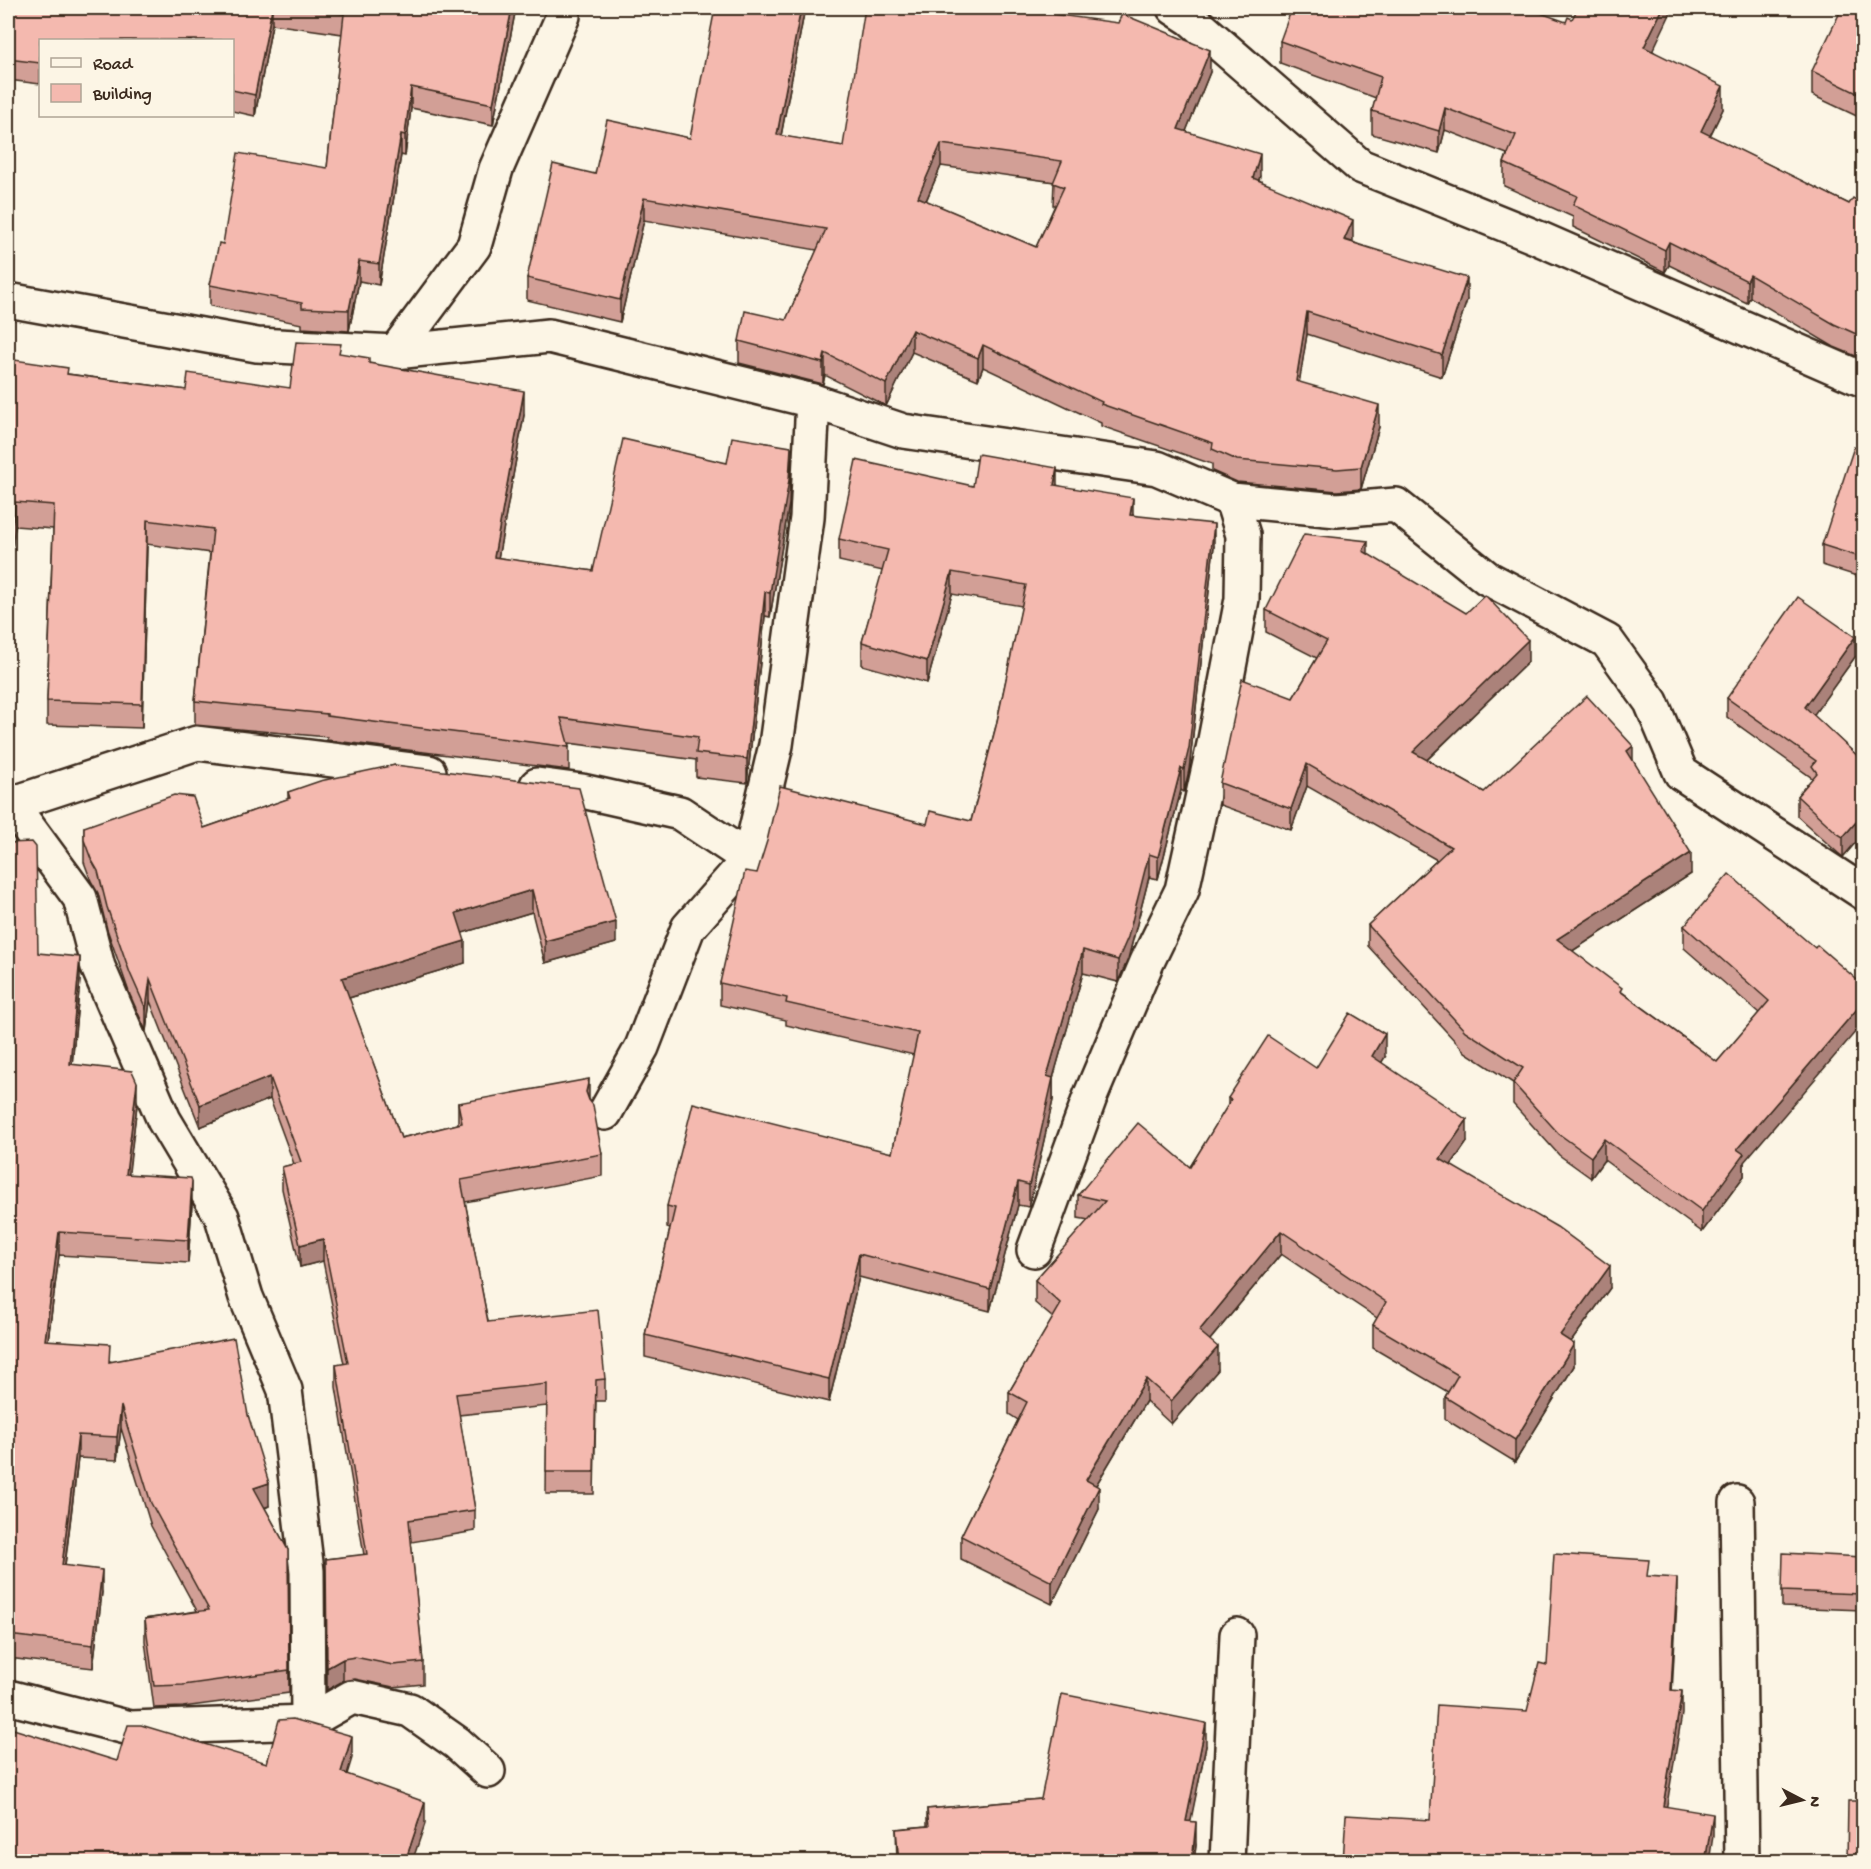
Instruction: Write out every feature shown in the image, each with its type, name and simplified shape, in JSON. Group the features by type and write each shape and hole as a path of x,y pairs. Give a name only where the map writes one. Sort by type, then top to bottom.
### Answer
{"street":[{"path":"395,352 474,246 496,169 563,16 562,8"},
{"path":"1174,8 1191,19 1360,166 1538,238 1863,380"},
{"path":"8,300 257,345 395,352 549,336 813,400 903,431 1157,468 1232,500 1337,510 1396,505 1487,578 1607,641 1651,702 1681,773 1863,893"},
{"path":"604,1113 642,1047 688,928 750,859 776,746 807,518 813,400"},
{"path":"1034,1250 1090,1097 1123,1016 1182,890 1215,740 1242,599 1243,534 1232,500"},
{"path":"308,1722 307,1571 285,1390 246,1298 222,1217 164,1120 98,967 80,898 9,804 197,743 464,776"},
{"path":"511,782 582,791 680,813 750,859"},
{"path":"1737,1502 1742,1862"},
{"path":"1227,1862 1238,1635"},
{"path":"8,1697 130,1728 308,1722 352,1697 410,1710 457,1743 488,1771"}],"building":[{"path":"8,8 272,8 255,95 234,90 234,39 39,39 39,63 8,59"},
{"path":"301,8 512,8 493,104 411,87 405,135 401,134 379,264 359,261 349,310 302,308 302,303 210,285 219,243 223,244 238,153 327,168 344,14"},
{"path":"715,8 801,8 777,135 843,146 865,8 1008,8 1118,23 1122,14 1210,50 1178,129 1260,154 1253,178 1353,220 1344,240 1467,278 1442,355 1307,312 1296,381 1379,405 1361,467 1337,469 1237,460 1212,449 1213,443 1101,404 1102,402 983,345 978,358 912,330 886,384 825,353 823,363 739,341 745,311 786,320 826,229 644,198 620,300 527,278 553,164 595,174 607,120 690,138","holes":["941,144 1062,161 1053,183 1064,187 1036,247 918,197"]},
{"path":"1292,8 1527,8 1566,22 1568,17 1572,19 1578,8 1663,8 1644,47 1723,86 1701,131 1849,204 1853,198 1863,204 1863,337 1834,324 1750,275 1747,281 1669,242 1665,250 1573,205 1577,196 1504,163 1516,135 1445,108 1439,131 1372,111 1381,77 1280,41"},
{"path":"1842,8 1863,8 1863,96 1812,71"},
{"path":"8,168 12,168 8,192"},
{"path":"296,342 341,344 339,353 369,358 369,363 524,391 494,557 593,571 623,439 727,463 732,437 791,447 789,480 770,593 765,592 747,759 696,753 698,737 561,718 569,747 327,716 327,714 195,701 213,529 147,520 142,704 47,701 54,505 15,502 8,556 8,359 68,368 67,374 186,390 188,373 290,388"},
{"path":"1854,447 1863,450 1863,558 1822,545"},
{"path":"978,454 1057,468 1054,485 1133,498 1130,515 1214,524 1189,748 1184,769 1181,768 1158,857 1149,854 1128,937 1118,960 1083,950 1047,1076 1053,1078 1029,1185 1018,1182 990,1289 859,1254 829,1379 645,1335 675,1208 667,1206 693,1103 892,1153 918,1033 786,1003 787,998 720,983 745,871 757,873 780,786 927,824 930,811 971,821 996,726 1026,585 952,572 927,661 862,642 888,550 839,539 856,460 973,486"},
{"path":"1304,534 1368,541 1363,551 1466,613 1485,595 1528,640 1413,752 1484,792 1587,696 1633,746 1627,751 1691,853 1557,939 1622,988 1620,991 1717,1062 1769,1001 1684,926 1729,874 1815,948 1817,945 1863,985 1863,1002 1737,1149 1744,1154 1702,1211 1604,1139 1591,1157 1559,1134 1513,1083 1523,1068 1465,1031 1368,925 1451,847 1307,764 1291,809 1220,783 1242,679 1293,698 1327,641 1266,610"},
{"path":"1798,597 1855,637 1805,707 1863,761 1863,828 1856,822 1843,837 1797,796 1817,773 1812,766 1816,761 1727,698"},
{"path":"395,765 579,788 616,922 545,941 532,890 456,913 465,941 342,978 401,1138 462,1123 458,1103 589,1079 586,1092 593,1105 602,1154 461,1180 488,1322 598,1310 605,1379 596,1380 594,1472 546,1472 547,1384 456,1394 475,1510 409,1520 423,1662 393,1665 355,1657 343,1659 327,1668 326,1559 367,1554 336,1365 348,1363 323,1239 300,1245 282,1167 301,1162 270,1077 200,1105 150,979 146,1009 130,973 107,907 98,871 84,840 84,827 174,795 193,797 204,828 290,798 288,792 320,781"},
{"path":"32,842 36,847 38,953 80,957 70,1064 132,1071 137,1082 126,1174 191,1178 192,1181 188,1240 59,1232 45,1340 110,1344 109,1362 234,1338 248,1415 269,1483 254,1488 288,1550 289,1670 183,1685 154,1686 145,1619 209,1610 151,1503 121,1406 117,1437 78,1435 62,1565 102,1570 93,1645 8,1635 8,843"},
{"path":"1350,1013 1385,1034 1372,1056 1467,1120 1440,1159 1557,1227 1610,1266 1560,1335 1574,1344 1515,1440 1445,1397 1458,1375 1373,1325 1386,1302 1281,1231 1199,1331 1218,1347 1171,1401 1146,1379 1086,1480 1099,1487 1052,1582 961,1536 1027,1402 1009,1392 1061,1304 1035,1280 1105,1201 1078,1195 1138,1123 1190,1167 1231,1100 1228,1098 1268,1036 1316,1068"},
{"path":"1783,1553 1863,1557 1862,1594 1782,1591"},
{"path":"1554,1554 1649,1560 1647,1576 1677,1578 1671,1690 1682,1691 1663,1806 1713,1814 1705,1862 1343,1862 1346,1815 1430,1820 1437,1705 1527,1711 1539,1663 1547,1665"},
{"path":"1062,1694 1206,1723 1186,1821 1196,1822 1192,1862 899,1862 896,1829 929,1826 927,1809 1041,1799"},
{"path":"293,1719 352,1736 341,1772 425,1802 405,1862 8,1862 8,1736 10,1728 117,1761 128,1725 141,1725 267,1763 279,1720"},
{"path":"1848,1801 1863,1801 1863,1862 1847,1862"}]}
